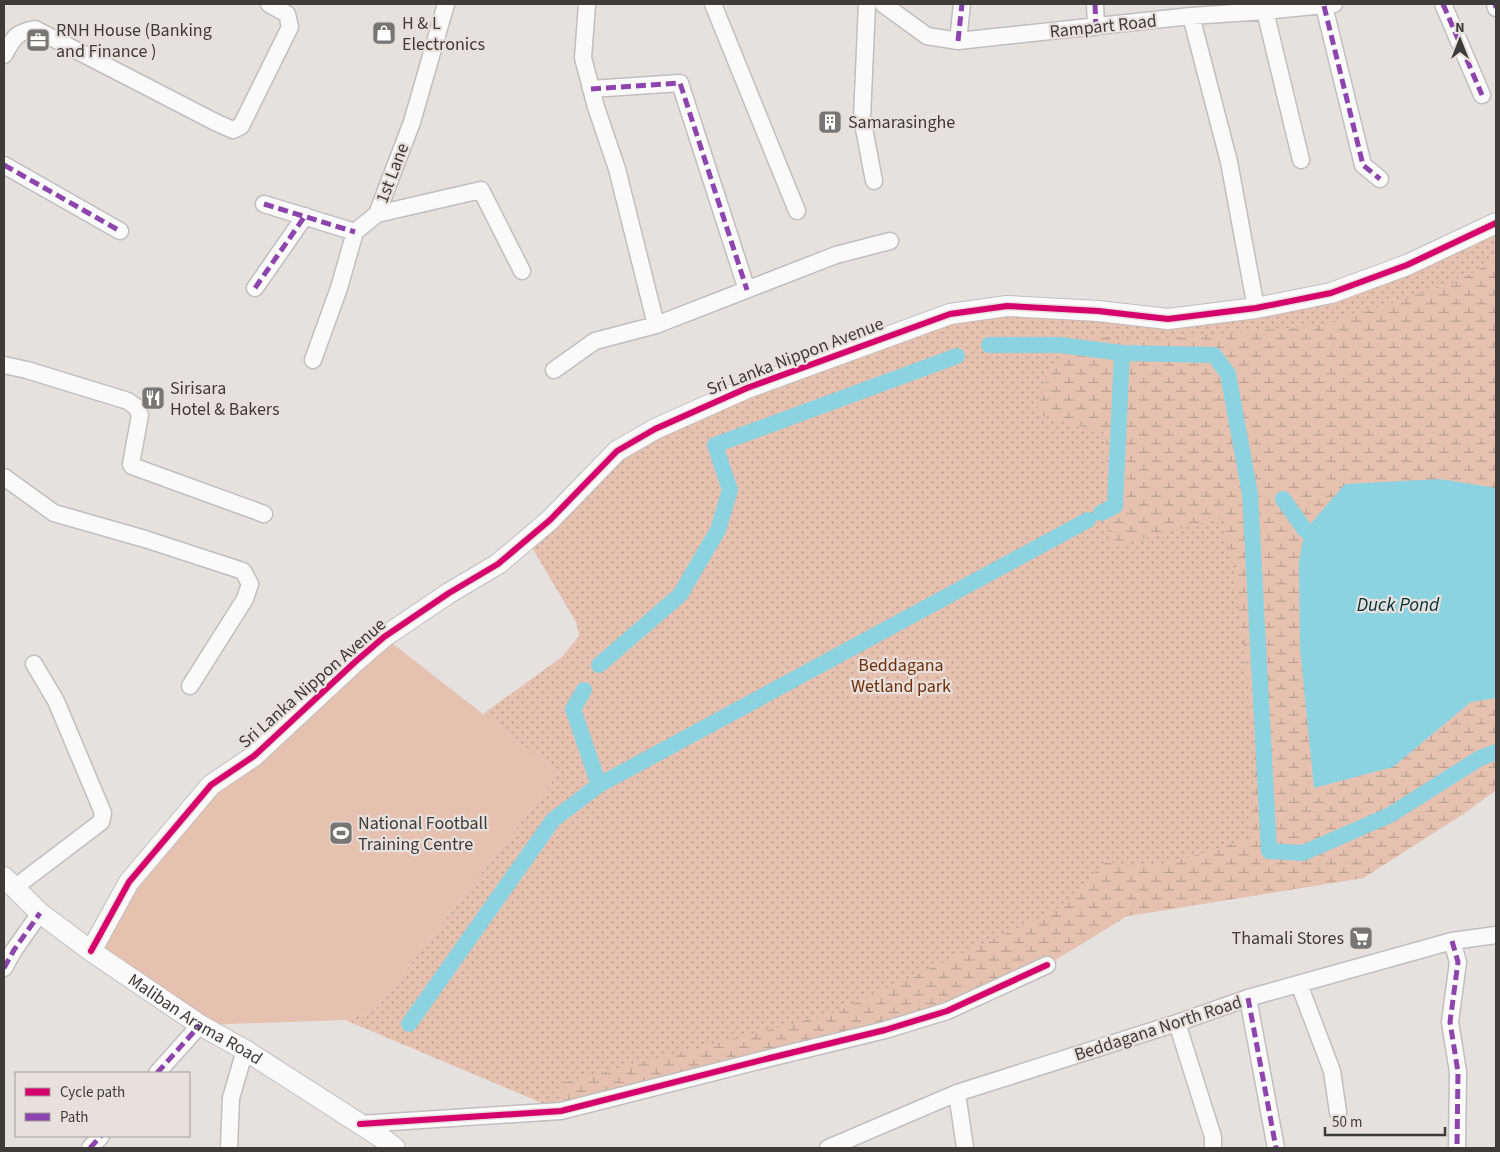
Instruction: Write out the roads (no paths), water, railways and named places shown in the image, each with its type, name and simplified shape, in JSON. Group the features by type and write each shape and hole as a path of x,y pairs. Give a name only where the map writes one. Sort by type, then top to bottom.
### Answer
{"street":[{"path":"4,55 16,35 35,29 233,130 241,126 290,27 287,14 269,4"},
{"name":"1st Lane","path":"355,232 377,214 412,122 446,4"},
{"path":"587,4 583,58 617,170 656,325"},
{"path":"713,4 797,210"},
{"path":"867,4 862,118 874,181"},
{"name":"Rampart Road","path":"884,4 927,36 958,41 1191,16 1329,5"},
{"path":"958,41 962,4"},
{"path":"1095,4 1096,27"},
{"path":"1444,4 1482,95"},
{"path":"1495,4 1496,8"},
{"path":"1329,5 1363,166 1380,179"},
{"path":"1265,11 1301,160"},
{"path":"1191,16 1229,162 1256,308"},
{"path":"591,89 680,83 747,290"},
{"path":"4,165 120,231"},
{"path":"377,214 480,190 522,271"},
{"path":"264,204 355,232 339,288 313,360"},
{"path":"255,288 305,216"},
{"name":"Sri Lanka Nippon Avenue","path":"91,951 129,882 211,785 254,756 384,637 449,593 498,564 550,520 617,452 655,429 747,388 950,314 1007,306 1098,311 1168,319 1256,308 1331,293 1407,265 1496,223"},
{"path":"554,370 595,341 656,325 836,255 890,241"},
{"path":"4,365 27,370 128,401 136,407 140,415 130,464 132,466 264,514"},
{"path":"4,478 54,513 145,539 243,571 250,584 245,599 190,686"},
{"path":"9,882 102,822 102,813 56,702 34,664"},
{"name":"Maliban Arama Road","path":"9,882 40,913 91,951 200,1025 245,1050 360,1124 384,1145"},
{"path":"4,968 40,913"},
{"name":"Beddagana North Road","path":"828,1148 957,1093 1176,1024 1248,998 1452,941 1496,935"},
{"path":"1452,941 1458,962 1450,1022 1458,1072 1457,1148"},
{"path":"360,1124 561,1111 885,1030 947,1011 1047,965"},
{"path":"1299,984 1332,1071 1338,1112"},
{"path":"1248,998 1276,1148"},
{"path":"1176,1024 1213,1137 1213,1148"},
{"path":"158,1072 200,1025"},
{"path":"229,1148 231,1098 245,1050"},
{"path":"957,1093 965,1148"},
{"path":"90,1148 100,1137"}],"water":[{"name":"Duck Pond","path":"1440,479 1496,488 1496,698 1471,702 1393,767 1314,788 1300,648 1299,561 1305,530 1345,484"}],"waterway":[{"path":"989,345 1060,345 1122,353 1115,506 1101,513"},
{"path":"1122,353 1214,355 1228,374 1250,494 1269,851 1303,853 1390,815 1480,758 1496,752"},
{"path":"599,665 680,595 718,530 730,490 715,445 957,356"},
{"path":"1283,499 1305,530"},
{"path":"409,1024 553,820 599,785 1088,520"},
{"path":"584,690 573,709 599,785"}],"place":[{"name":"H & L Electronics","path":"384,33"},
{"name":"RNH House (Banking and Finance )","path":"38,40"},
{"name":"Samarasinghe","path":"830,122"},
{"name":"Sirisara Hotel & Bakers","path":"153,398"},
{"name":"National Football Training Centre","path":"341,833"},
{"name":"Thamali Stores","path":"1361,938"}],"park label":[{"name":"Beddagana Wetland park","path":"901,675"}]}
